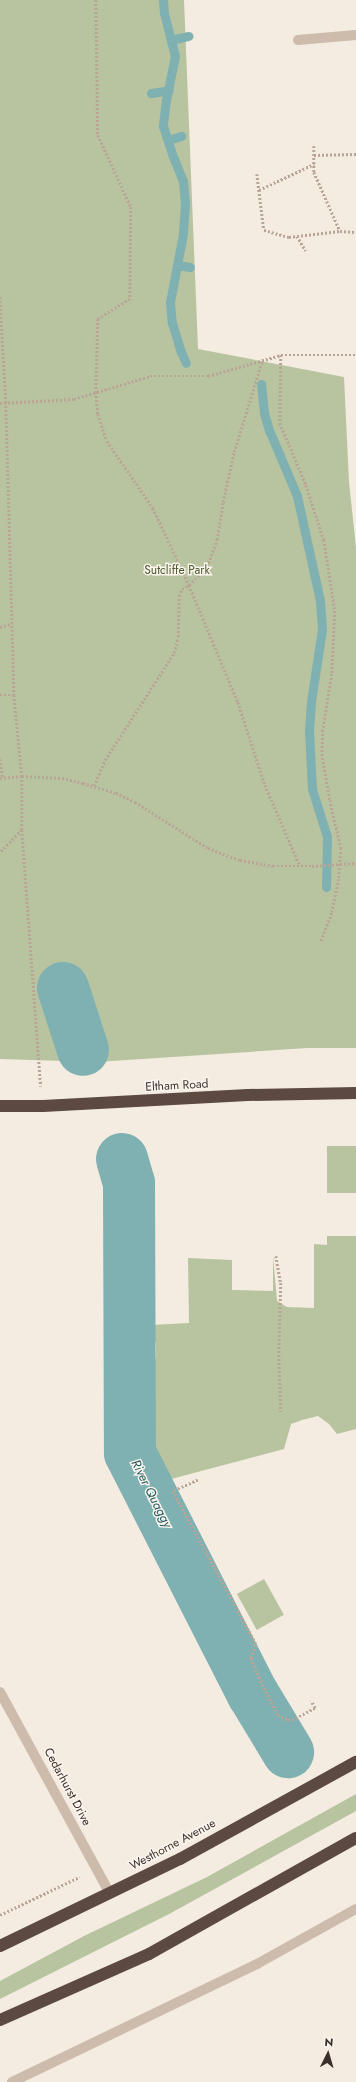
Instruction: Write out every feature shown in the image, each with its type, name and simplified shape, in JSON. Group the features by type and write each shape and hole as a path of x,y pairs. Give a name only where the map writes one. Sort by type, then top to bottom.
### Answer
{"highway":[{"name":"Eltham Road","path":"0,1106 43,1106 248,1095 356,1093"},
{"name":"Westhorne Avenue","path":"0,1946 180,1859 356,1762"},
{"path":"0,2020 149,1954 356,1838"}],"street":[{"path":"298,40 356,35"},
{"name":"Cedarhurst Drive","path":"0,1692 110,1894"},
{"path":"12,2082 257,1964 356,1909"}],"path":[{"path":"96,0 98,135 131,207 130,299 98,319 96,392 98,414 108,441 153,508 189,585 218,651 238,702 265,785 300,866"},
{"path":"314,146 314,172 340,231"},
{"path":"314,155 356,154"},
{"path":"259,190 314,164"},
{"path":"257,174 264,230 289,237 340,231 356,232"},
{"path":"298,236 306,251"},
{"path":"0,297 6,402 14,695 22,776 22,830 43,1106"},
{"path":"0,403 74,399 150,376 208,376 281,355 356,355"},
{"path":"281,355 280,423 306,485 324,540 335,611 332,674 323,730 322,754 341,848 339,879 332,913 321,941"},
{"path":"94,786 104,760 174,653 178,637 179,596 182,589 189,585 207,567 217,540 223,502 234,452 262,361"},
{"path":"0,627 12,623"},
{"path":"0,696 14,695"},
{"path":"0,759 1,778 22,776 62,778 116,793 135,802 208,848 240,860 273,866 312,866 356,863"},
{"path":"0,853 22,830"},
{"path":"0,850 4,849"},
{"path":"276,1256 281,1283 279,1355 282,1412"},
{"path":"198,1480 173,1491 255,1642 251,1658 278,1715 288,1720 292,1720 315,1708 311,1701"},
{"path":"0,1915 69,1882"}],"green space":[{"name":"Sutcliffe Park","path":"0,0 184,0 198,349 344,377 349,482 356,547 356,1048 307,1048 97,1062 0,1059"},
{"path":"327,1146 356,1146 356,1193 327,1193"},
{"path":"327,1236 356,1236 356,1429 337,1434 329,1424 318,1416 302,1420 291,1424 284,1449 156,1483 140,1452 137,1273 141,1273 144,1359 156,1359 156,1342 152,1341 151,1325 189,1323 188,1258 232,1260 232,1290 273,1291 273,1256 277,1301 287,1307 314,1308 314,1244 327,1245"},
{"path":"264,1579 284,1615 257,1630 237,1594"},
{"path":"356,1794 356,1811 171,1913 0,1999 0,1981 84,1936 207,1877"}],"waterway":[{"path":"163,0 164,13 175,56 166,100 163,126 183,181 185,203 183,234 170,302 172,323 186,363"},
{"path":"171,40 189,36"},
{"path":"151,93 169,90"},
{"path":"168,140 181,136"},
{"path":"177,265 190,267"},
{"path":"261,384 264,413 269,430 297,496 320,601 322,629 311,702 309,730 312,789 327,837 326,887"},
{"name":"River Quaggy","path":"63,988 83,1050"},
{"name":"River Quaggy","path":"122,1159 129,1183 130,1453 253,1694 288,1752"}]}
